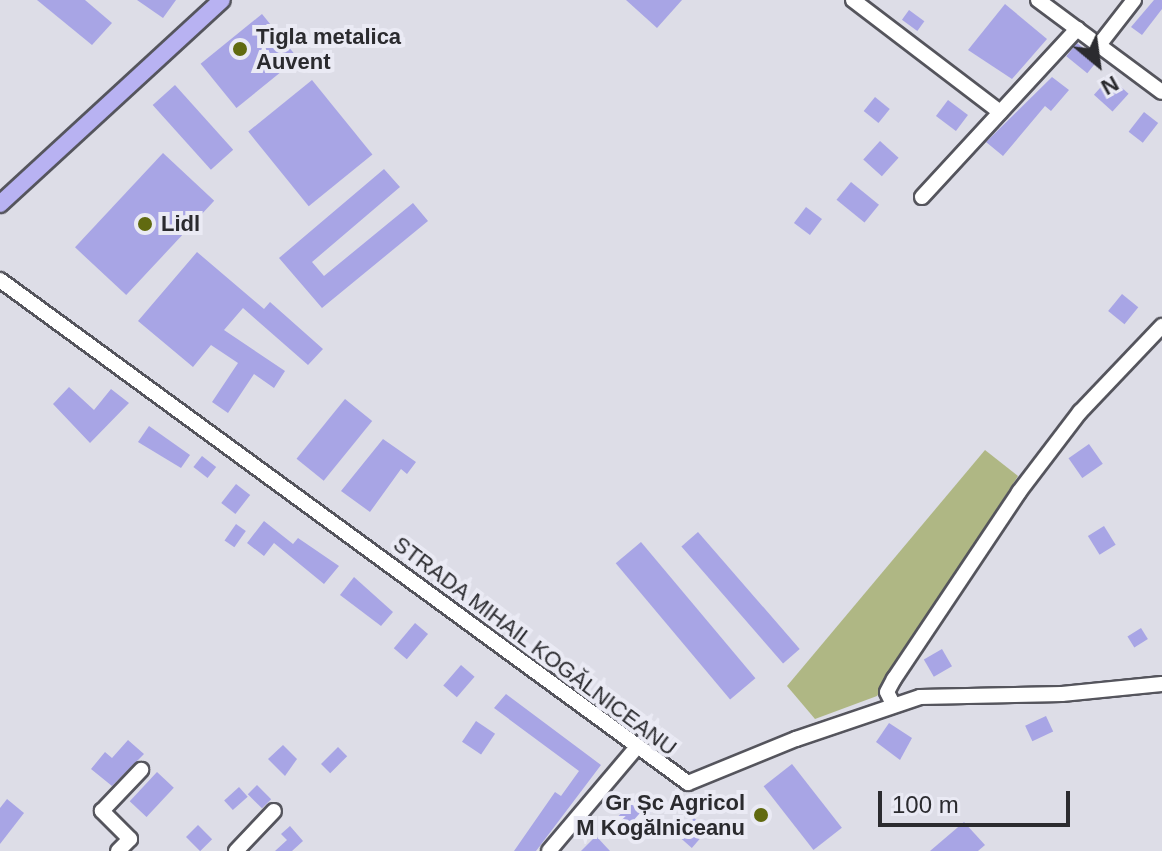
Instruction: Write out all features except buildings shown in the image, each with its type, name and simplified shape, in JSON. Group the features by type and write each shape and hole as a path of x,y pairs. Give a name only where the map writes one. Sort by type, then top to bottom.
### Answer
{"main road":[{"path":"0,204 222,0"}],"street":[{"path":"853,0 1000,112"},
{"path":"1038,0 1057,6 1077,29 1162,92"},
{"path":"1099,45 1134,0"},
{"path":"922,197 1077,29"},
{"name":"STRADA MIHAIL KOGĂLNICEANU","path":"0,280 688,783 893,704 920,697 1062,694 1162,684"},
{"path":"893,704 887,692 930,618 1080,412 1162,326"},
{"path":"549,851 637,747"},
{"path":"118,851 130,839 102,811 141,770"},
{"path":"236,851 274,811"}],"green space":[{"path":"985,450 1018,476 877,696 815,719 787,686"}],"place":[{"name":"Tigla metalica Auvent","path":"240,49"},
{"name":"Lidl","path":"145,224"},
{"name":"Gr Șc Agricol M Kogălniceanu","path":"761,815"}]}
